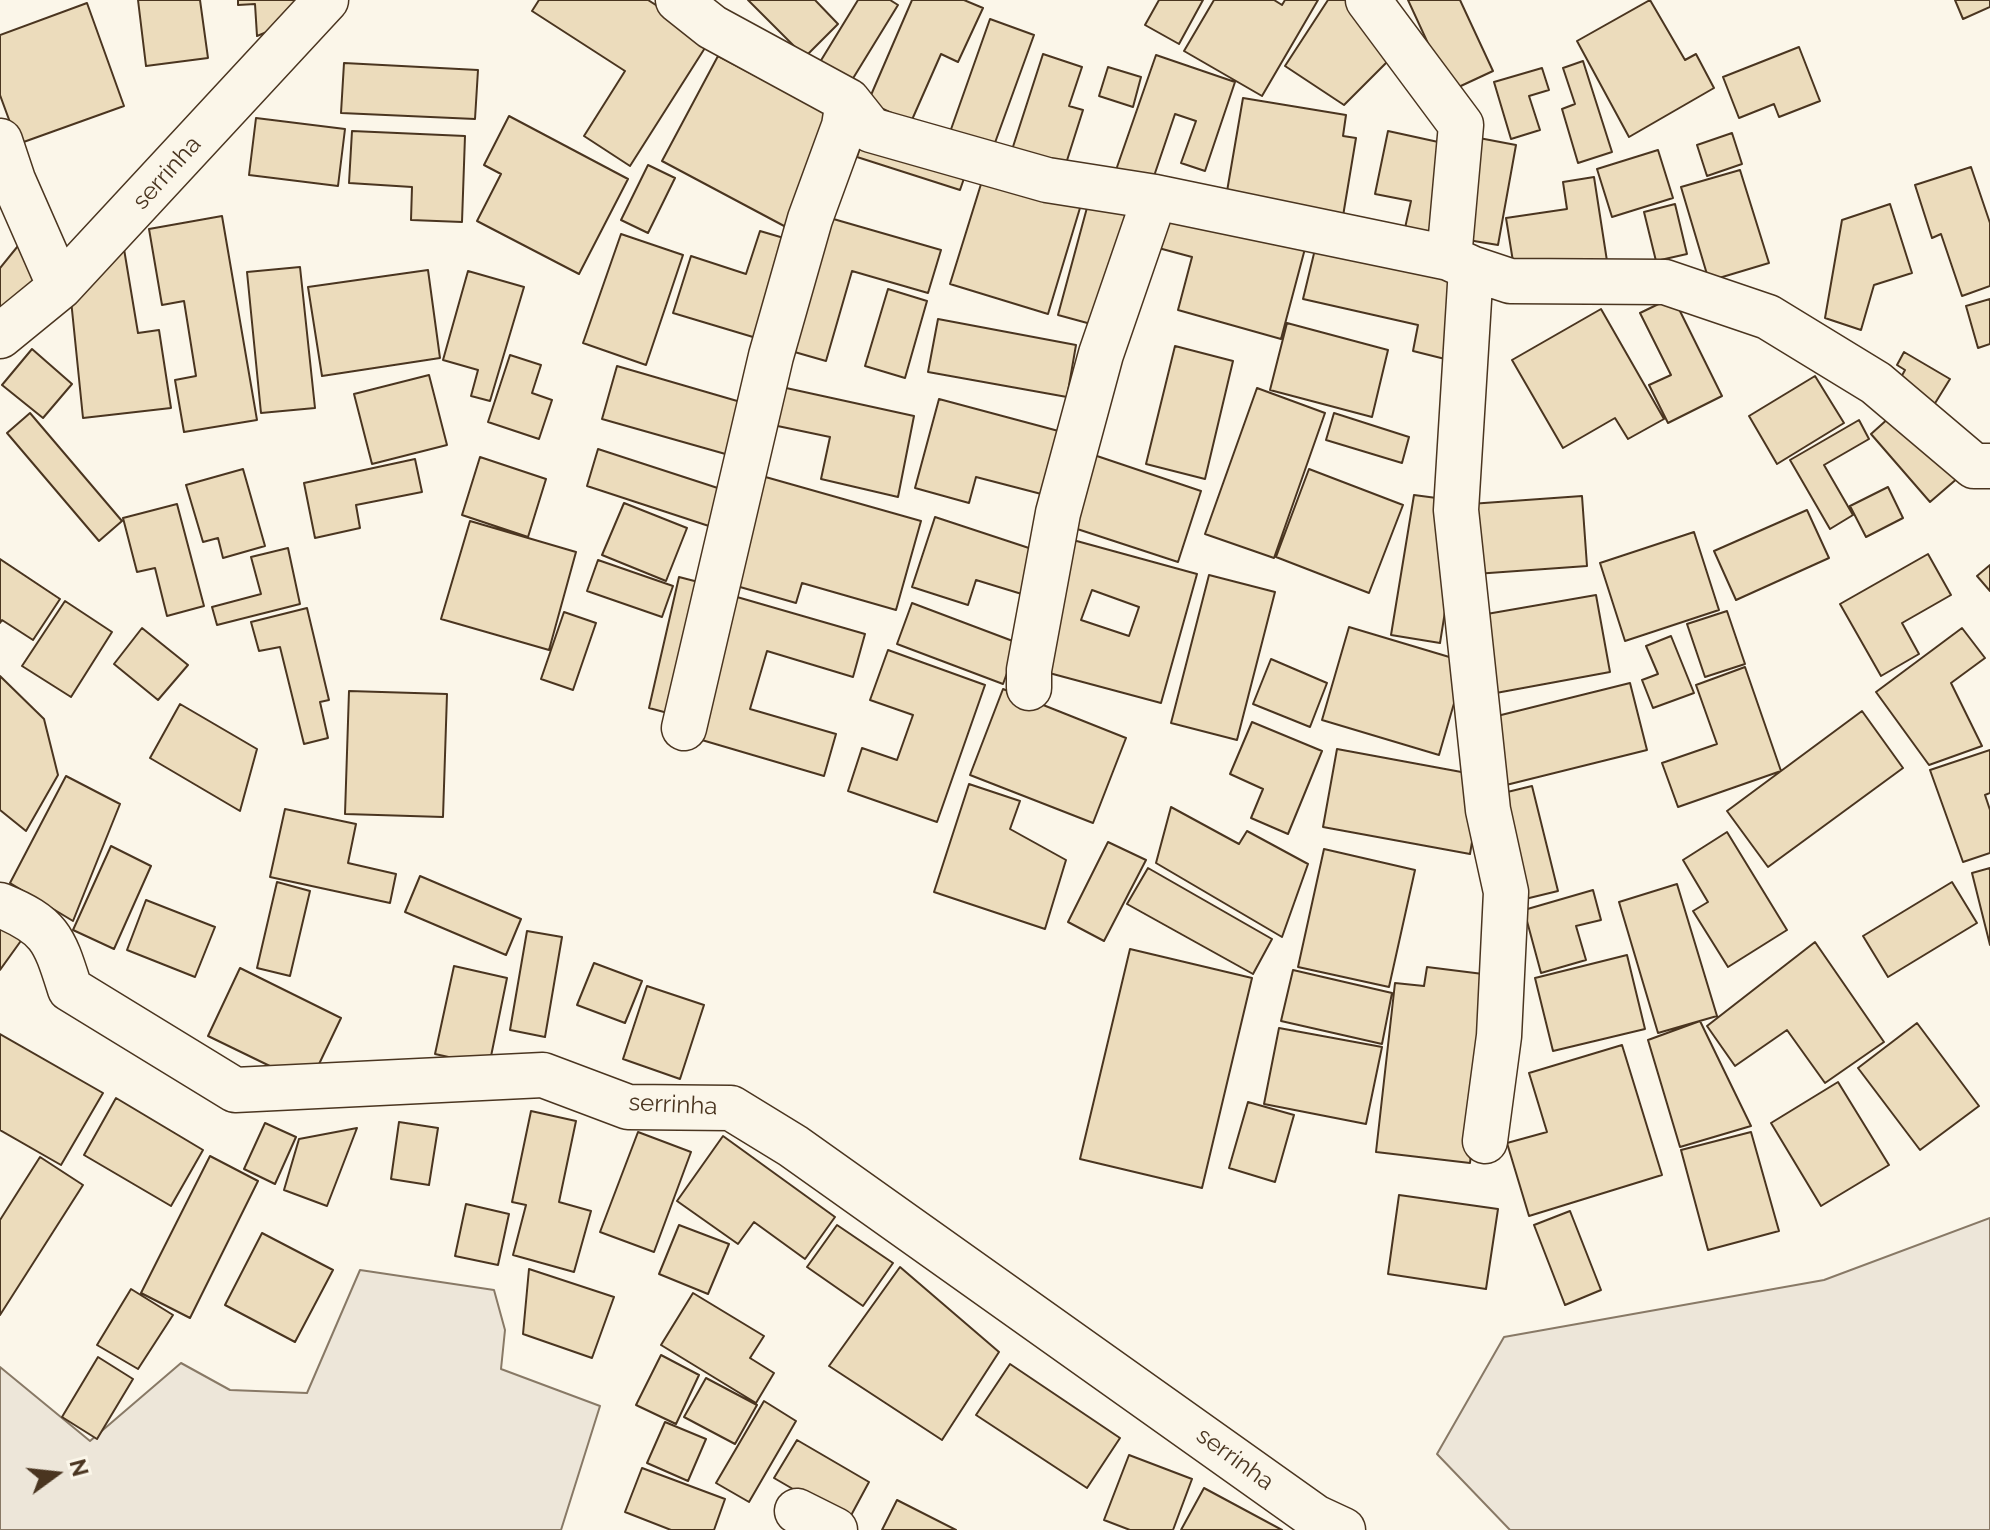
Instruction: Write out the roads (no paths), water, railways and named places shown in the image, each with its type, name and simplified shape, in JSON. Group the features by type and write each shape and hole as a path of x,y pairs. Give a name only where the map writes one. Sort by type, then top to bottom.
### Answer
{"street":[{"name":"serrinha","path":"0,336 60,287 326,0"},
{"path":"678,0 712,27 848,101 871,130 1047,180 1155,197 1460,263 1510,281 1665,282 1768,317 1876,383 1974,466 1990,466"},
{"path":"1368,0 1461,125 1456,510 1488,810 1506,892 1499,1036 1485,1141"},
{"path":"684,728 771,356 810,219 844,126 848,101"},
{"path":"0,141 13,180 60,287"},
{"path":"1029,688 1029,670 1058,513 1101,354 1155,197"},
{"name":"serrinha","path":"0,905 28,916 55,943 70,989 235,1090 543,1075 628,1107 731,1108 793,1146 1315,1517 1343,1530"}]}
